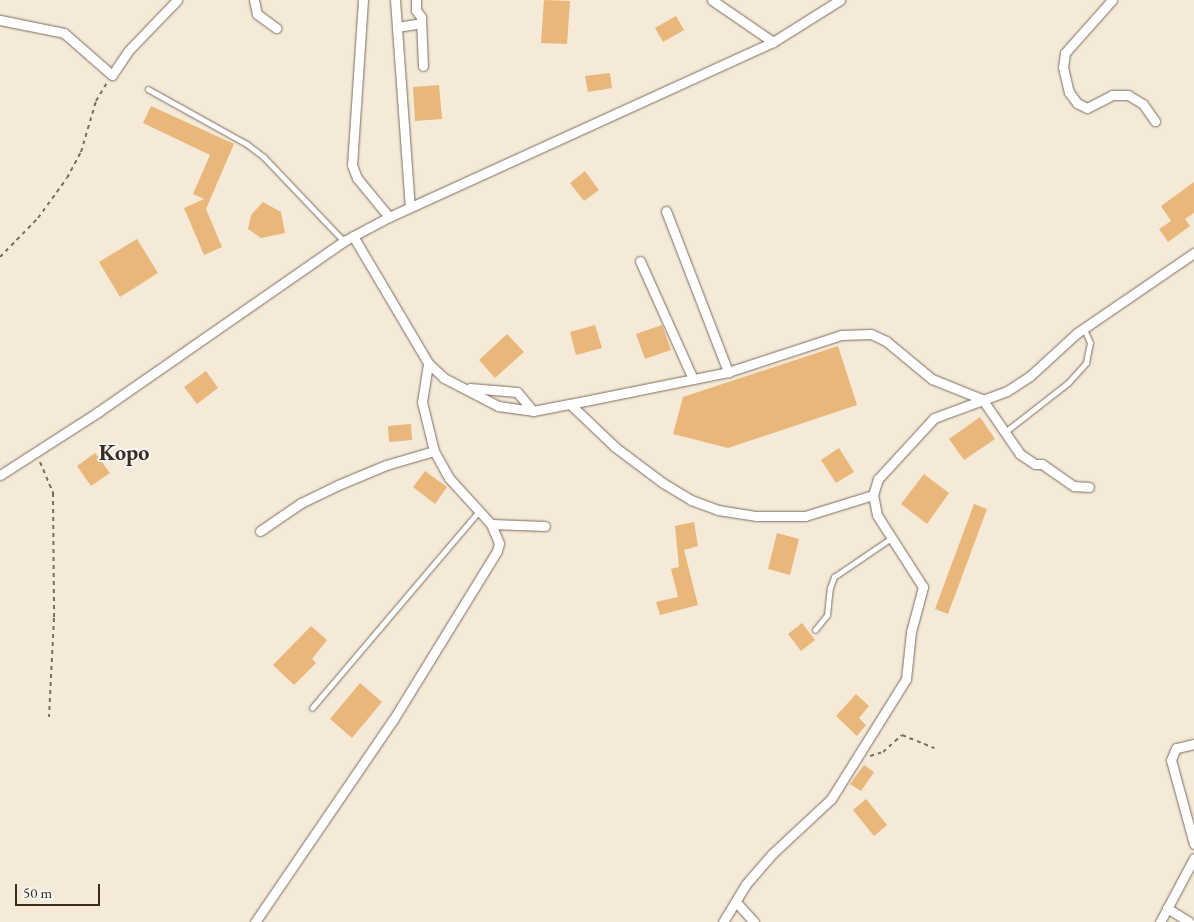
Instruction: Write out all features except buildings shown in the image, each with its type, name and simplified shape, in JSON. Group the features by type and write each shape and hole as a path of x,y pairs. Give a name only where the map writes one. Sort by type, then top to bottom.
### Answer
{"street":[{"path":"0,20 64,33 112,75 128,51 177,0"},
{"path":"254,0 257,14 276,28"},
{"path":"363,0 352,165 357,178 389,217"},
{"path":"395,0 410,207"},
{"path":"416,0 421,23 424,66"},
{"path":"712,0 773,42"},
{"path":"0,475 36,453 344,241 410,207 773,42 840,0"},
{"path":"1112,0 1065,53 1063,67 1069,92 1077,104 1087,108 1112,95 1128,95 1143,104 1155,121"},
{"path":"397,27 421,23"},
{"path":"666,211 728,372"},
{"path":"353,236 428,363 444,378 469,388 498,406 533,411 570,404 728,372 841,335 871,334 886,341 932,379 982,399 1020,454 1035,464 1042,464 1074,486 1089,487"},
{"path":"723,922 772,854 826,806 856,761 886,708 904,684 911,632 922,590 877,515 873,495 878,478 922,428 944,413 1006,391 1030,376 1084,329 1194,253"},
{"path":"640,261 693,379"},
{"path":"255,922 393,720 493,560 499,543 491,524 449,478 434,451 422,402 428,363"},
{"path":"469,388 514,391 524,398 533,411"},
{"path":"570,404 615,447 662,483 691,500 718,510 757,516 805,516 873,495"},
{"path":"260,531 302,503 338,485 386,465 434,451"},
{"path":"491,524 545,526"},
{"path":"1194,744 1176,748 1171,760 1194,844"},
{"path":"1160,922 1194,858"},
{"path":"736,902 754,922"},
{"path":"1167,908 1189,922"}],"lane":[{"path":"148,89 247,144 264,157 344,241"},
{"path":"1004,432 1068,383 1086,363 1090,343 1084,329"},
{"path":"312,708 479,511"},
{"path":"815,630 827,615 830,588 834,577 890,539"}],"path":[{"path":"0,256 38,218 67,178 81,152 92,112 104,88"},
{"path":"36,453 53,493 54,618 49,717"},
{"path":"856,761 876,756 902,736 935,748"}],"district":[{"name":"Kopo","path":"124,453"}]}
